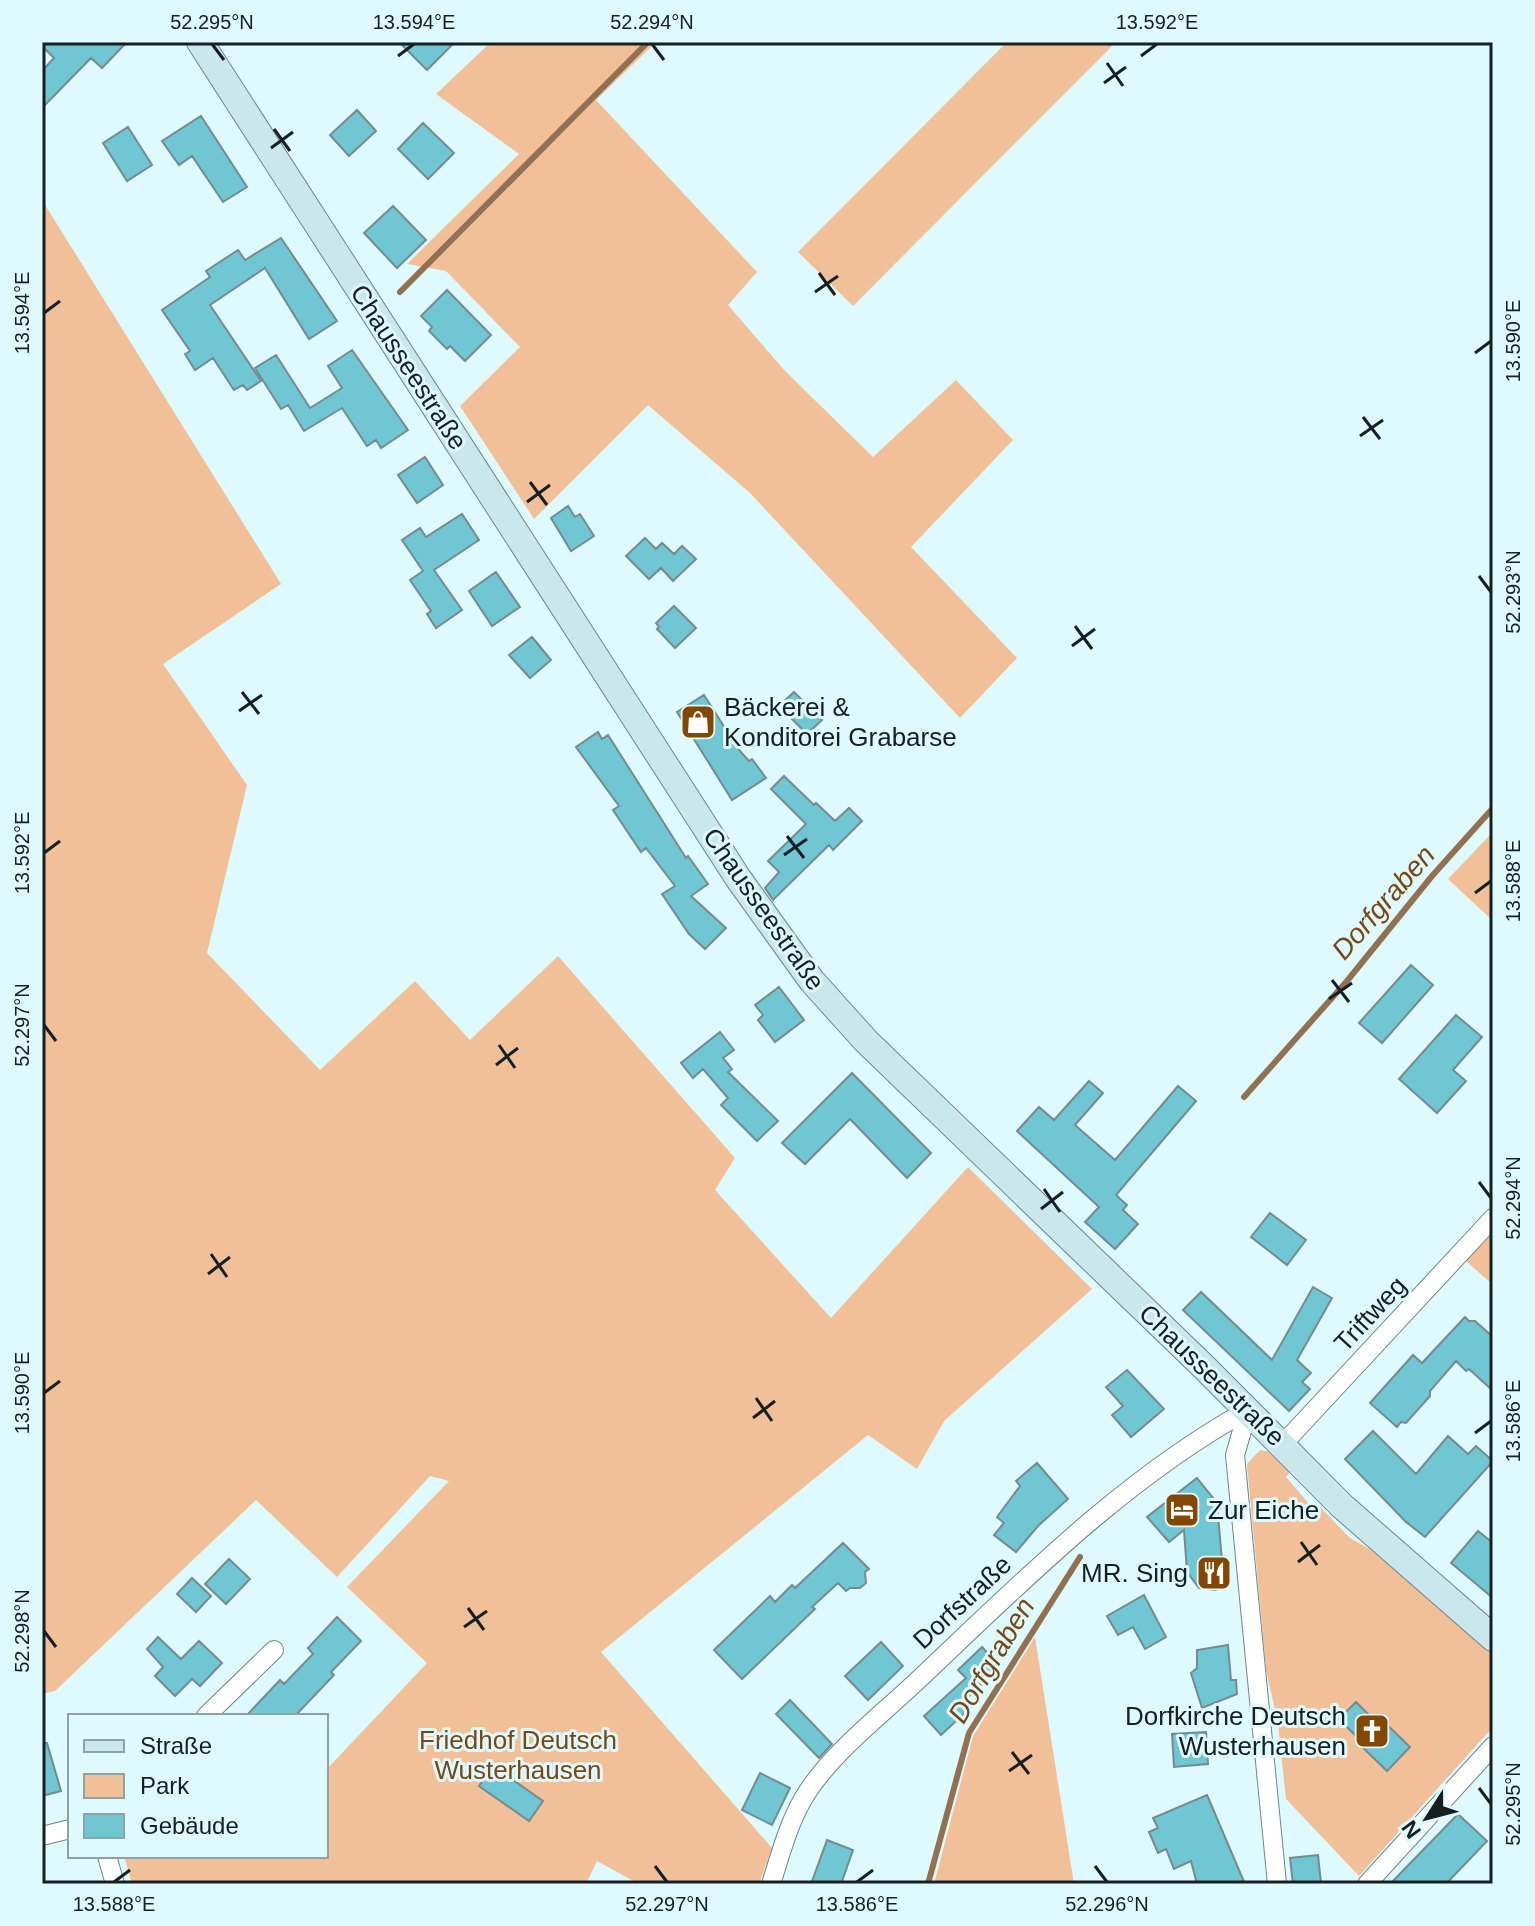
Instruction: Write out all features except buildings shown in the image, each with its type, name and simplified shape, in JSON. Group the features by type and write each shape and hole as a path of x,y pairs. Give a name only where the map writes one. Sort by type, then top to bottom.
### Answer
{"main road":[{"name":"Chausseestraße","path":"200,42 738,878 812,981 866,1041 1283,1444 1342,1506 1493,1638"}],"street":[{"name":"Triftweg","path":"1283,1444 1493,1218"},
{"name":"Dorfstraße","path":"771,1884 803,1799 855,1740 1058,1548 1189,1445 1248,1410"},
{"path":"1248,1410 1235,1455 1277,1884"},
{"path":"208,1714 274,1650"},
{"path":"1367,1884 1493,1746"},
{"path":"42,1836 68,1830"},
{"path":"108,1858 115,1884"}],"green space":[{"path":"491,42 650,42 653,45 596,100 757,272 728,305 785,371 873,457 956,380 1013,440 911,547 1017,658 960,718 750,493 648,405 534,519 460,406 520,347 446,271 407,264 519,154 436,94"},
{"path":"1007,42 1116,42 853,306 798,252"},
{"name":"Friedhof Deutsch Wusterhausen","path":"42,200 281,584 163,664 247,785 207,953 320,1070 415,981 470,1040 558,956 735,1158 715,1190 831,1318 968,1167 1092,1289 944,1421 917,1469 868,1435 601,1652 772,1848 759,1884 639,1884 597,1861 586,1884 132,1884 125,1858 328,1858 328,1768 427,1663 347,1587 449,1481 430,1476 337,1577 256,1500 55,1691 42,1694"},
{"path":"1493,832 1493,921 1448,879"},
{"path":"1493,1229 1493,1285 1466,1261"},
{"path":"1260,1450 1272,1452 1290,1472 1286,1477 1311,1506 1316,1503 1350,1538 1373,1551 1493,1654 1493,1727 1359,1876 1286,1799 1278,1724 1266,1669 1247,1464"},
{"path":"1035,1637 1074,1884 934,1884 973,1736"}],"waterway":[{"path":"400,292 648,42"},
{"name":"Dorfgraben","path":"1244,1097 1493,808"},
{"name":"Dorfgraben","path":"928,1884 969,1733 1080,1557"}],"place":[{"name":"Bäckerei & Konditorei Grabarse","path":"698,722"},
{"name":"Zur Eiche","path":"1182,1510"},
{"name":"MR. Sing","path":"1214,1573"},
{"name":"Dorfkirche Deutsch Wusterhausen","path":"1372,1731"}]}
